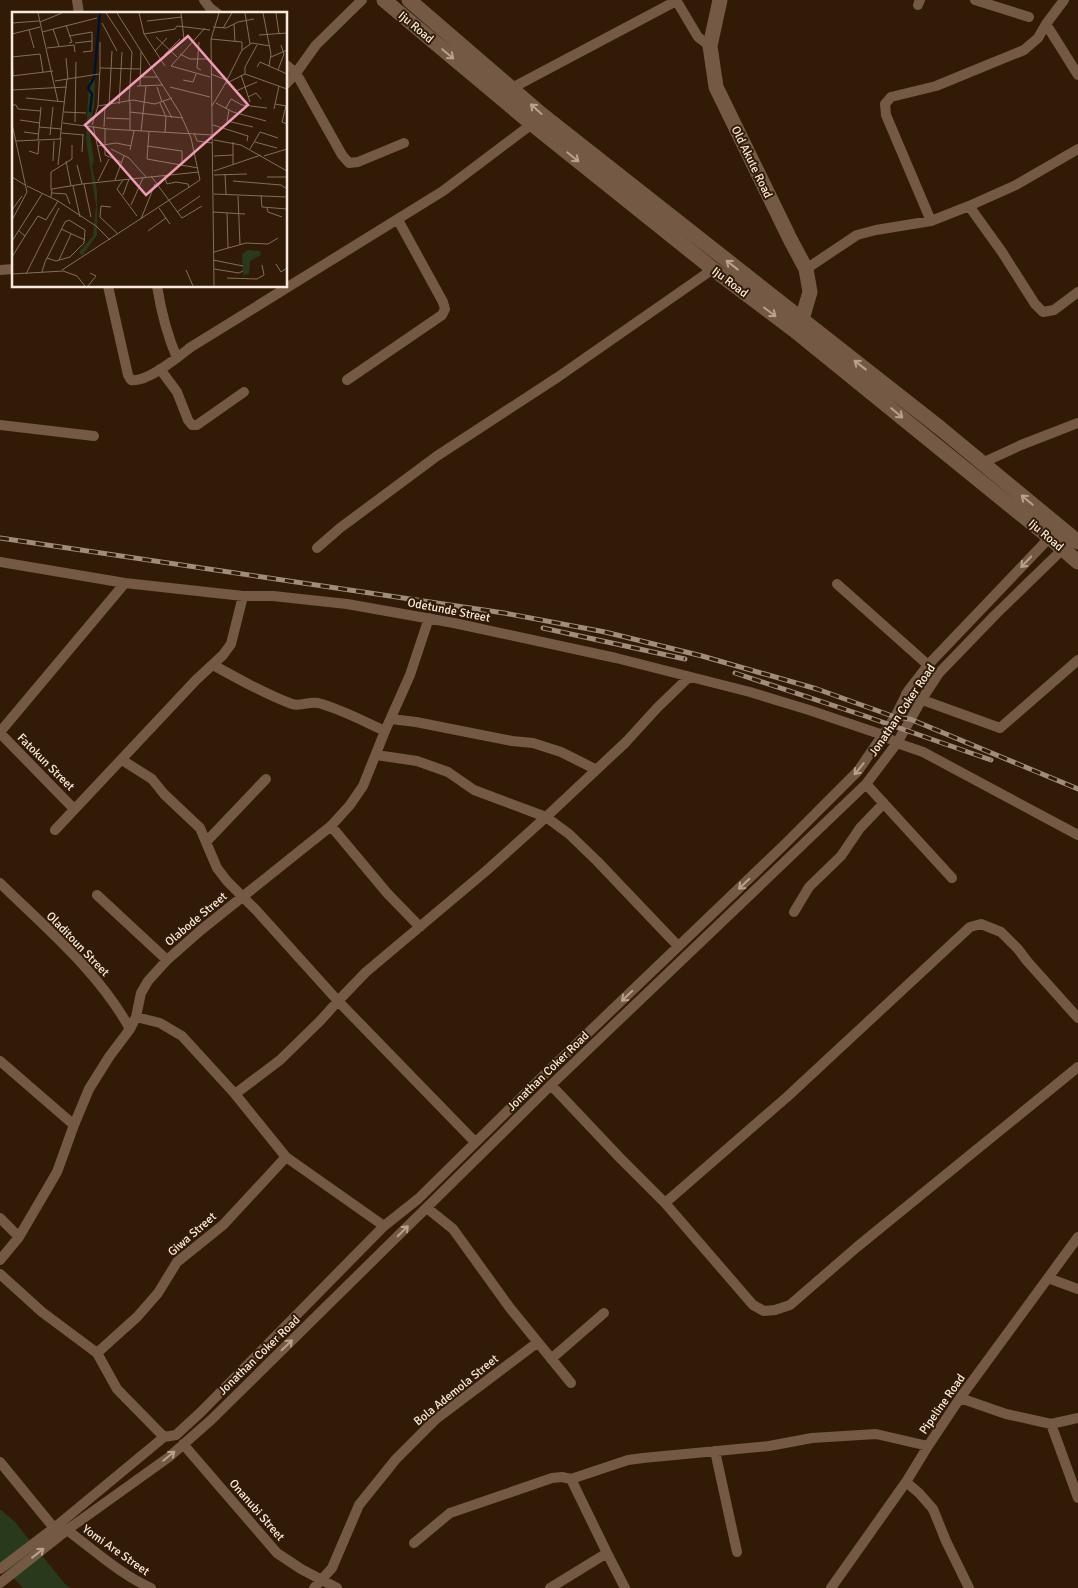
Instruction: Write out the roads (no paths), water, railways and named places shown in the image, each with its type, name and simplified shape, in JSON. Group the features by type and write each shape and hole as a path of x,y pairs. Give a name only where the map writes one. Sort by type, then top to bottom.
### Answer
{"main road":[{"name":"Iju Road","path":"384,0 532,124 713,269 1065,539"},
{"name":"Iju Road","path":"409,0 541,114 982,462 1065,539 1078,562"},
{"name":"Old Akute Road","path":"720,0 710,46 716,87 806,269 810,292 802,319"}],"street":[{"path":"204,0 215,12"},
{"path":"288,82 316,45 362,0"},
{"path":"512,88 676,0 698,37 710,46"},
{"path":"975,0 1029,17"},
{"path":"931,221 886,115 885,104 891,97 936,86 1024,50 1038,38 1064,0"},
{"path":"1046,24 1078,74"},
{"path":"288,67 296,73 342,155 349,164 404,142"},
{"path":"288,287 443,191 532,124"},
{"path":"806,269 857,235 931,221 1016,185 1078,149"},
{"path":"969,206 1002,252 1035,304 1043,312 1054,310 1078,292"},
{"path":"347,380 442,315 445,309 443,302 398,220"},
{"path":"316,548 340,528 438,456 713,269"},
{"path":"108,288 128,375 131,380 138,381 287,288"},
{"path":"157,288 168,339 177,358"},
{"path":"160,369 177,392 188,420 192,425 197,425 244,392"},
{"path":"982,462 1078,423"},
{"path":"0,425 94,436"},
{"name":"Jonathan Coker Road","path":"0,1568 54,1528 164,1437 176,1435 201,1412 384,1226 418,1199 858,771 895,717 906,694 928,665 1065,539"},
{"name":"Jonathan Coker Road","path":"0,1583 67,1530 169,1457 211,1420 551,1085 866,784 897,743 922,698 939,673 1065,539"},
{"name":"Odetunde Street","path":"0,562 125,584 347,604 429,618 616,658 775,700 883,735 897,743 923,752 1078,835"},
{"path":"0,733 125,584"},
{"path":"837,584 928,665"},
{"path":"55,830 196,680 222,655 230,644 243,596"},
{"name":"Olabode Street","path":"0,1260 19,1237 57,1172 74,1125 90,1089 109,1057 130,1029 136,1017 141,993 148,981 167,960 242,896 331,826 350,805 363,786 410,675 429,618"},
{"path":"906,694 922,698 1000,728 1078,660"},
{"path":"213,665 265,694 295,705 314,702 327,705 385,731"},
{"path":"235,1094 280,1060 366,972 546,817 626,742 688,677"},
{"path":"391,719 416,722 512,741 533,743 561,752 595,770"},
{"name":"Fatokun Street","path":"0,733 74,809"},
{"path":"376,755 417,761 448,772 474,790 546,817 569,834 597,861 678,946"},
{"path":"122,760 152,779 164,794 200,828 217,868 227,881 257,911 338,1001 475,1142"},
{"path":"206,842 266,779"},
{"path":"866,784 952,878"},
{"path":"794,912 809,887 841,856 860,828 884,804"},
{"path":"331,826 387,893 420,927"},
{"name":"Oladitoun Street","path":"0,883 74,955 100,984 120,1010 130,1029"},
{"path":"97,895 167,960"},
{"path":"665,1203 787,1097 970,927 981,924 1001,932 1078,1018"},
{"path":"136,1017 160,1024 182,1036 235,1094 286,1157 384,1226"},
{"path":"0,1061 74,1125"},
{"path":"551,1085 665,1203 753,1305 764,1311 790,1306 858,1247 1078,1067"},
{"name":"Giwa Street","path":"97,1354 137,1317 158,1293 177,1262 223,1225 286,1157"},
{"path":"426,1208 453,1229 510,1308 571,1383"},
{"path":"0,1218 19,1237"},
{"name":"Pipeline Road","path":"831,1588 906,1482 960,1398 1078,1237"},
{"path":"0,1274 42,1312 97,1354 118,1389 164,1437"},
{"path":"1048,1278 1078,1289"},
{"path":"551,1358 604,1313"},
{"name":"Bola Ademola Street","path":"314,1588 332,1568 359,1505 396,1459 436,1419 538,1342"},
{"path":"960,1398 1006,1414 1051,1424 1078,1418"},
{"path":"1051,1424 1078,1498"},
{"path":"414,1543 450,1514 552,1478 562,1477 570,1479 628,1460 683,1453 769,1446 812,1438 876,1434 928,1446"},
{"name":"Onanubi Street","path":"183,1444 277,1553 301,1569 337,1588"},
{"path":"715,1451 737,1552"},
{"path":"0,1462 54,1528"},
{"path":"570,1479 625,1588"},
{"path":"906,1482 934,1509 946,1541 969,1588"},
{"name":"Yomi Are Street","path":"67,1530 112,1565 151,1588"},
{"path":"550,1588 607,1554"}],"railway":[{"path":"0,538 504,613 605,632 702,656 817,689 895,717 910,719 1078,789"},
{"path":"543,628 685,659"},
{"path":"735,673 991,760"}]}
